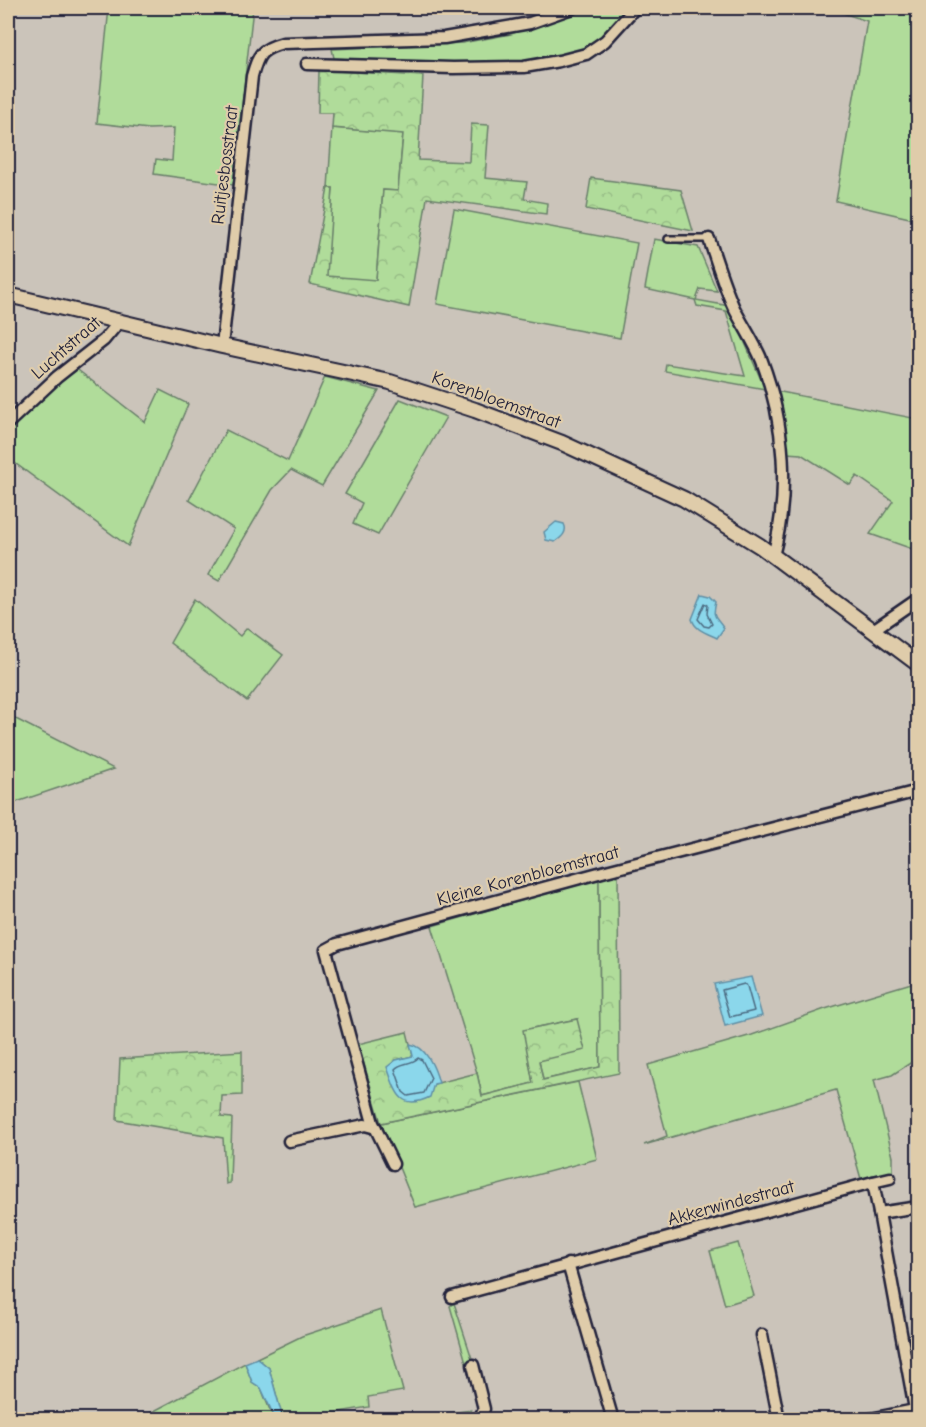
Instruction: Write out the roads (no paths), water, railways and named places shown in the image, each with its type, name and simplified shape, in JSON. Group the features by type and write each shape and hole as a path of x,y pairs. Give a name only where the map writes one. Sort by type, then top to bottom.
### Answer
{"street":[{"name":"Ruitjesbosstraat","path":"222,346 251,87 257,58 267,47 322,42 444,38 530,23 572,8"},
{"path":"307,64 453,68 524,67 586,54 605,41 635,8"},
{"path":"322,42 326,63"},
{"path":"709,239 733,305 761,359 776,413 783,464 779,532 773,556"},
{"name":"Korenbloemstraat","path":"8,295 222,346 390,382 540,434 684,499 773,556 918,663"},
{"name":"Luchtstraat","path":"8,423 57,377 104,340 119,322"},
{"path":"873,630 918,599"},
{"name":"Kleine Korenbloemstraat","path":"376,1128 326,950 337,944 606,871 918,791"},
{"path":"289,1141 365,1125 376,1128 393,1164"},
{"name":"Akkerwindestraat","path":"452,1297 890,1178"},
{"path":"865,1419 916,1415 873,1182"},
{"path":"879,1213 918,1208"},
{"path":"568,1264 613,1419"},
{"path":"762,1335 779,1419"},
{"path":"473,1365 484,1409 482,1419"}],"lane":[{"path":"668,239 709,239"}],"water":[{"path":"556,522 564,524 564,534 555,542 546,540 544,532"},
{"path":"702,594 710,596 716,602 714,614 724,628 717,638 699,629 692,619"},
{"path":"751,977 762,1016 725,1026 714,984"},
{"path":"410,1044 425,1053 439,1083 434,1084 430,1097 411,1102 400,1097 387,1067 396,1060 413,1056"},
{"path":"257,1358 269,1368 283,1419 277,1419 274,1416 261,1388 252,1382 245,1363"}]}
